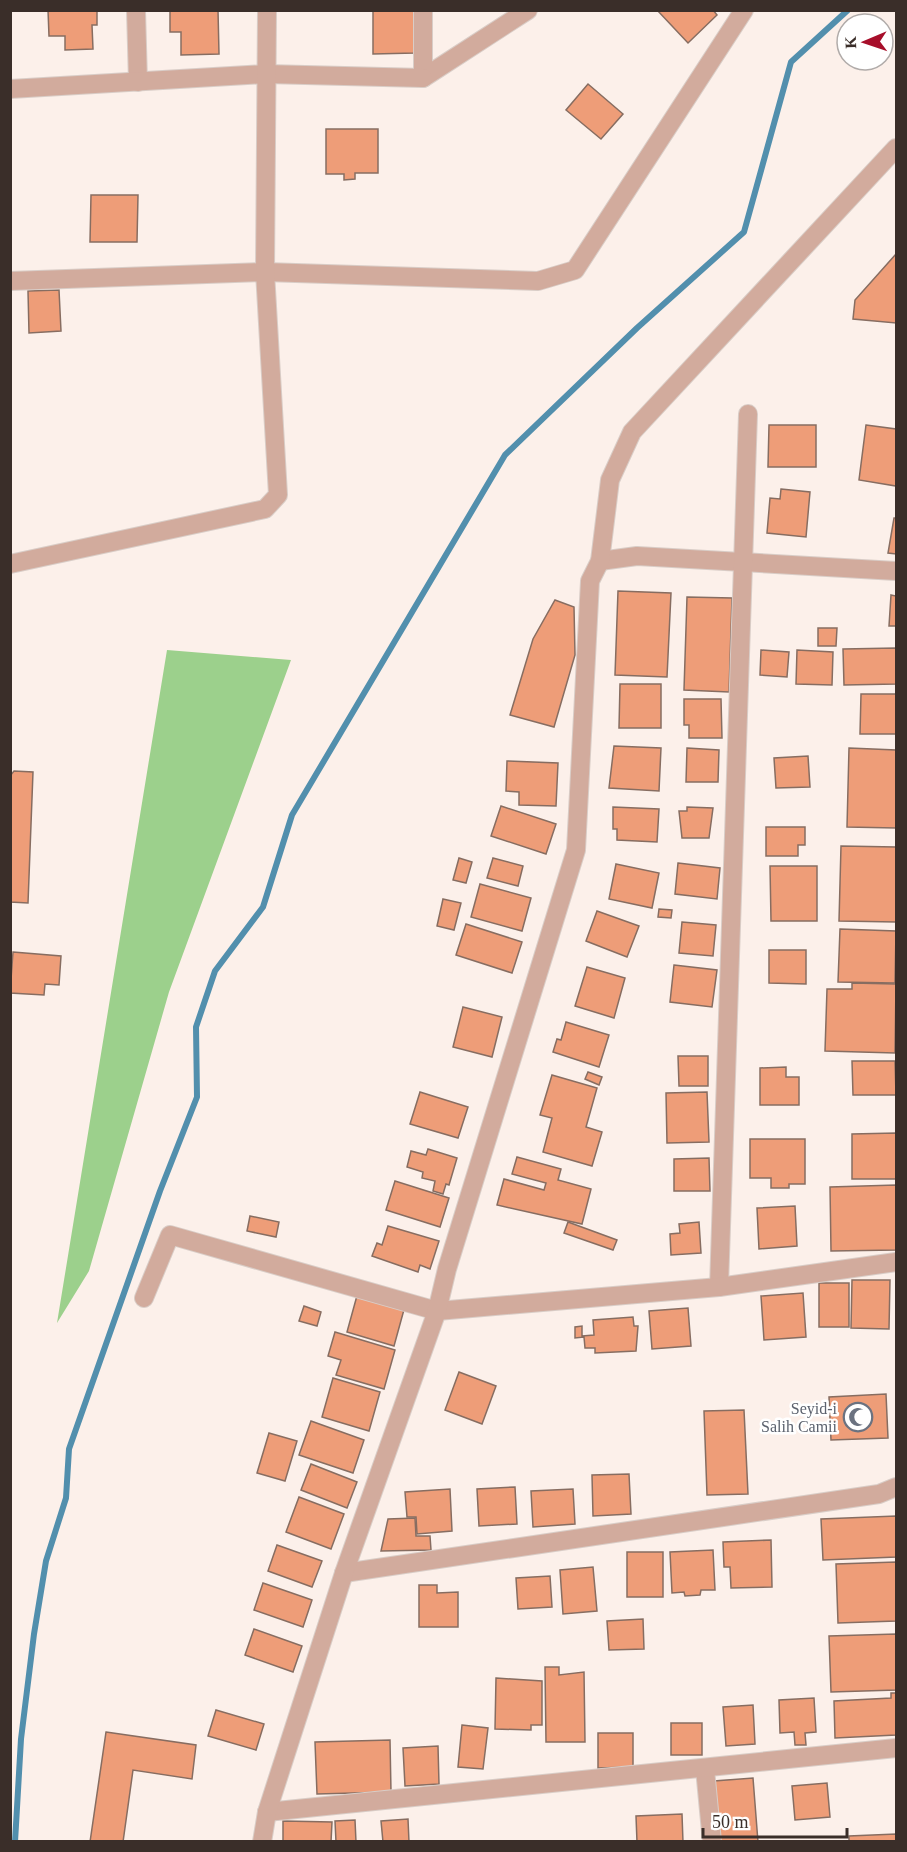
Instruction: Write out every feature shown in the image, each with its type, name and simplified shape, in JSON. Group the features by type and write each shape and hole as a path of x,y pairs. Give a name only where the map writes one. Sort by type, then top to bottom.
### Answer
{"street":[{"path":"136,10 138,82"},
{"path":"10,564 265,509 278,495 265,272 267,10"},
{"path":"423,10 423,78"},
{"path":"10,89 266,74 423,78 528,10"},
{"path":"10,281 265,272 538,282 576,270 744,10"},
{"path":"262,1842 267,1812 344,1573 437,1311 447,1269 576,850 590,581 600,561 610,480 632,432 897,148"},
{"path":"719,1287 747,414"},
{"path":"600,561 637,556 897,571"},
{"path":"144,1298 170,1235 437,1311 719,1287 897,1262"},
{"path":"344,1573 879,1494 897,1487"},
{"path":"267,1812 897,1748"},
{"path":"705,1769 712,1842"}],"green space":[{"path":"167,650 291,660 169,992 89,1271 57,1323"}],"building":[{"path":"48,10 97,10 97,25 92,25 93,49 65,50 65,36 49,36"},
{"path":"170,10 218,10 219,54 181,55 181,32 170,32"},
{"path":"373,10 414,10 415,53 373,54"},
{"path":"657,10 713,10 717,15 688,43"},
{"path":"588,84 623,114 601,139 566,110"},
{"path":"326,129 378,129 378,173 355,173 355,179 344,180 344,174 326,174"},
{"path":"91,195 138,195 137,242 90,242"},
{"path":"896,254 896,323 853,319 855,300"},
{"path":"59,290 61,331 29,333 28,291"},
{"path":"769,425 816,425 816,467 768,467"},
{"path":"866,425 896,429 896,486 859,480"},
{"path":"781,489 810,492 806,537 767,533 770,498 780,499"},
{"path":"894,518 896,518 896,554 888,553"},
{"path":"618,591 671,593 667,677 615,675"},
{"path":"891,595 896,596 896,626 889,626"},
{"path":"687,597 732,598 729,692 684,690"},
{"path":"555,600 574,607 575,655 554,727 510,715 533,639"},
{"path":"818,628 837,628 836,646 818,646"},
{"path":"896,648 896,684 844,685 843,649"},
{"path":"761,650 789,652 787,677 760,675"},
{"path":"797,650 833,652 832,685 796,684"},
{"path":"620,684 661,684 661,728 619,728"},
{"path":"861,694 896,694 896,734 860,734"},
{"path":"684,699 721,699 722,738 689,738 689,725 684,725"},
{"path":"614,746 661,748 659,791 609,788"},
{"path":"687,748 719,750 718,782 686,782"},
{"path":"849,748 896,750 896,828 847,827"},
{"path":"808,756 810,787 776,788 774,758"},
{"path":"507,761 558,763 556,806 519,805 519,792 506,791"},
{"path":"14,771 33,772 28,903 10,902 10,776"},
{"path":"501,806 556,824 546,854 491,836"},
{"path":"613,807 659,809 657,842 617,840 617,829 613,829"},
{"path":"687,807 713,808 709,838 682,838 679,811 687,811"},
{"path":"766,827 805,827 805,845 798,845 798,856 766,856"},
{"path":"841,846 896,847 896,922 839,921"},
{"path":"459,858 472,862 466,883 453,880"},
{"path":"493,858 523,866 518,886 487,878"},
{"path":"678,863 720,868 717,899 675,894"},
{"path":"616,864 659,873 652,908 609,899"},
{"path":"770,866 817,866 817,921 771,921"},
{"path":"480,884 531,898 522,931 471,917"},
{"path":"443,899 461,903 454,930 437,926"},
{"path":"659,909 672,910 671,918 658,917"},
{"path":"597,911 639,926 627,957 586,941"},
{"path":"682,922 716,925 713,956 679,953"},
{"path":"466,924 522,942 512,973 456,955"},
{"path":"840,929 896,931 895,983 838,982"},
{"path":"769,950 806,950 806,984 769,983"},
{"path":"13,952 61,956 59,985 45,984 44,995 10,993"},
{"path":"674,965 717,970 712,1007 670,1002"},
{"path":"587,967 625,978 614,1018 575,1006"},
{"path":"852,983 896,984 895,1053 825,1051 827,989 852,989"},
{"path":"463,1007 502,1017 492,1057 453,1047"},
{"path":"566,1022 609,1035 599,1067 553,1052 557,1039 561,1040"},
{"path":"678,1056 708,1056 708,1086 679,1086"},
{"path":"852,1061 895,1061 896,1095 853,1095"},
{"path":"786,1067 786,1077 799,1077 799,1105 760,1105 760,1068"},
{"path":"588,1072 602,1077 599,1085 585,1079"},
{"path":"552,1075 597,1088 586,1127 602,1132 592,1166 543,1152 552,1118 540,1115"},
{"path":"420,1092 468,1107 458,1138 410,1124"},
{"path":"707,1092 709,1142 667,1143 666,1093"},
{"path":"896,1133 896,1179 852,1179 852,1134"},
{"path":"750,1139 805,1139 805,1184 789,1184 789,1188 771,1188 771,1178 750,1178"},
{"path":"428,1149 457,1158 449,1185 446,1184 443,1194 433,1191 435,1181 422,1178 423,1172 407,1167 411,1151 426,1155"},
{"path":"517,1157 561,1169 558,1180 591,1189 582,1224 497,1205 504,1179 544,1190 546,1183 512,1174"},
{"path":"709,1158 710,1191 674,1191 674,1159"},
{"path":"395,1181 449,1198 440,1227 386,1210"},
{"path":"896,1185 896,1250 831,1251 830,1187"},
{"path":"795,1206 797,1246 759,1249 757,1208"},
{"path":"250,1216 279,1222 276,1237 247,1231"},
{"path":"568,1222 617,1240 613,1250 564,1233"},
{"path":"699,1222 701,1253 671,1255 670,1234 680,1233 679,1224"},
{"path":"388,1226 439,1241 430,1269 420,1265 418,1272 372,1256 377,1243 382,1245"},
{"path":"852,1280 890,1280 889,1329 851,1328"},
{"path":"819,1283 849,1283 849,1327 819,1327"},
{"path":"358,1292 405,1306 394,1346 347,1332"},
{"path":"803,1293 806,1337 764,1340 761,1296"},
{"path":"304,1306 321,1312 317,1326 299,1321"},
{"path":"688,1308 691,1346 652,1349 649,1311"},
{"path":"633,1317 634,1326 638,1326 636,1351 595,1353 595,1348 585,1348 584,1337 575,1338 575,1327 582,1326 582,1336 594,1335 593,1320"},
{"path":"335,1332 395,1350 384,1389 336,1375 341,1360 328,1356"},
{"path":"459,1372 496,1386 482,1424 445,1410"},
{"path":"333,1378 380,1392 369,1431 322,1417"},
{"name":"Seyid-i Salih Camii","path":"886,1394 888,1438 831,1440 829,1397"},
{"path":"744,1410 748,1494 707,1495 704,1411"},
{"path":"311,1421 364,1440 353,1473 299,1455"},
{"path":"269,1433 297,1441 285,1481 257,1473"},
{"path":"311,1464 357,1482 347,1508 301,1490"},
{"path":"629,1474 631,1514 593,1516 592,1475"},
{"path":"515,1487 517,1524 479,1526 477,1489"},
{"path":"450,1489 452,1531 417,1534 416,1517 407,1517 405,1492"},
{"path":"573,1489 575,1524 533,1527 531,1491"},
{"path":"299,1497 344,1514 331,1549 286,1532"},
{"path":"896,1516 896,1557 823,1560 821,1519"},
{"path":"415,1518 416,1536 430,1536 431,1550 381,1551 388,1519"},
{"path":"771,1540 772,1587 731,1588 730,1567 724,1567 723,1542"},
{"path":"277,1545 322,1561 312,1587 268,1571"},
{"path":"713,1550 715,1590 701,1590 700,1595 685,1596 684,1592 672,1593 670,1552"},
{"path":"627,1552 663,1552 663,1597 627,1597"},
{"path":"896,1562 896,1621 838,1623 836,1564"},
{"path":"593,1567 597,1611 563,1614 560,1570"},
{"path":"550,1576 552,1607 518,1609 516,1578"},
{"path":"263,1583 312,1600 303,1627 254,1610"},
{"path":"419,1585 437,1585 437,1593 458,1592 458,1627 419,1627"},
{"path":"643,1619 644,1649 609,1650 607,1621"},
{"path":"254,1629 302,1646 293,1672 245,1655"},
{"path":"896,1634 896,1690 831,1692 829,1636"},
{"path":"545,1667 559,1667 559,1675 584,1672 585,1742 546,1742"},
{"path":"496,1678 542,1681 542,1725 531,1725 531,1730 495,1729"},
{"path":"891,1693 896,1693 896,1735 835,1738 834,1701 891,1698"},
{"path":"814,1698 816,1732 805,1733 806,1745 795,1745 794,1732 780,1733 779,1700"},
{"path":"753,1705 755,1744 726,1746 723,1707"},
{"path":"216,1710 264,1724 256,1750 208,1736"},
{"path":"671,1723 702,1723 702,1755 671,1755"},
{"path":"462,1725 488,1728 483,1769 458,1767"},
{"path":"106,1732 196,1745 192,1779 133,1770 123,1842 90,1842"},
{"path":"598,1733 633,1733 633,1767 598,1768"},
{"path":"390,1740 391,1792 317,1794 315,1742"},
{"path":"438,1746 439,1784 405,1786 403,1748"},
{"path":"753,1778 758,1842 719,1842 714,1781"},
{"path":"827,1783 830,1817 795,1820 792,1786"},
{"path":"682,1814 683,1842 637,1842 636,1816"},
{"path":"408,1819 409,1842 383,1842 381,1821"},
{"path":"355,1820 356,1842 336,1842 335,1821"},
{"path":"283,1821 332,1822 331,1842 283,1842"},
{"path":"896,1834 896,1842 849,1842 849,1836"}],"waterway":[{"path":"15,1842 21,1739 34,1634 46,1561 66,1498 69,1449 160,1191 197,1097 196,1027 215,971 263,907 292,815 505,455 637,328 744,232 791,62 848,10"}],"place":[{"name":"Seyid-i Salih Camii","path":"858,1417"}]}
